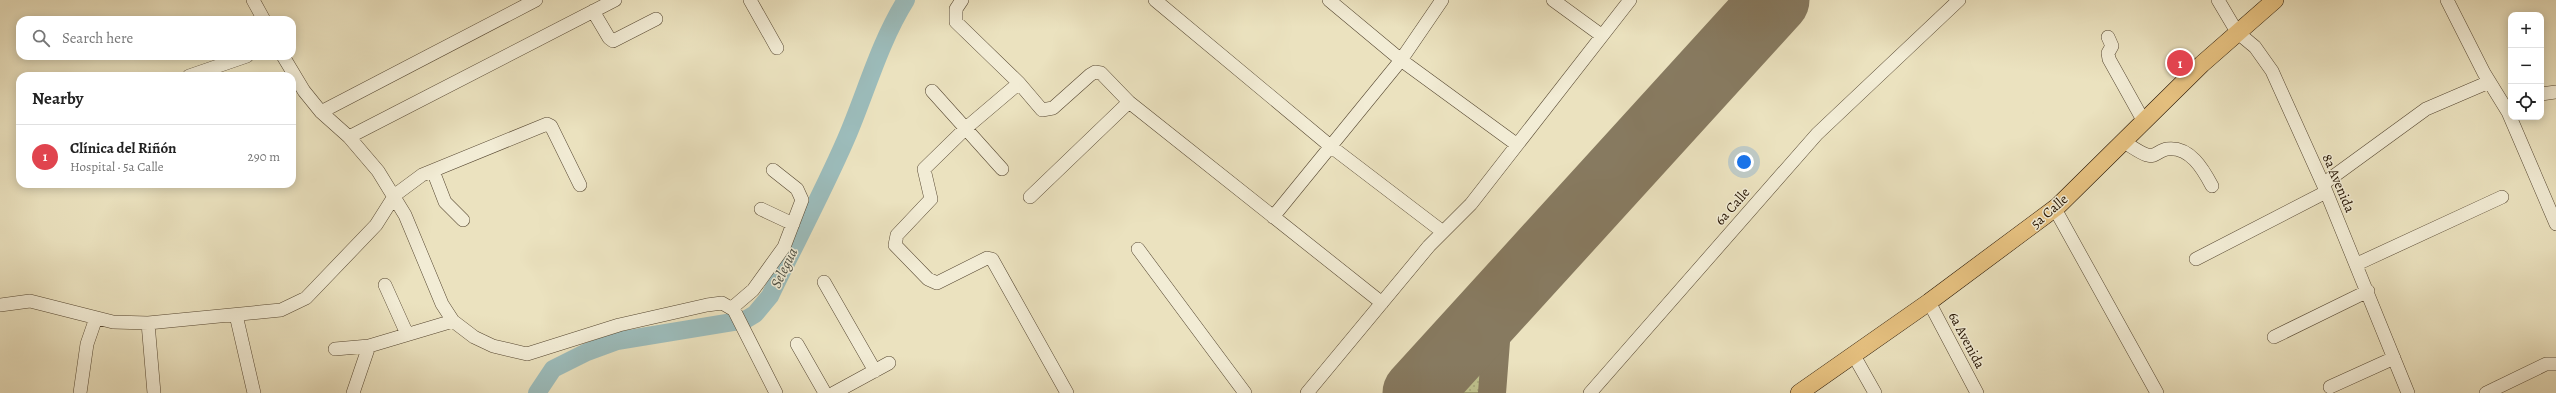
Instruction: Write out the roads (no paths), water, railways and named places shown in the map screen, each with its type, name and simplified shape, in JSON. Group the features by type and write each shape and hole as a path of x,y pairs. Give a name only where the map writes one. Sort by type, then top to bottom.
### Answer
{"main road":[{"name":"5a Calle","path":"1799,393 1929,302 2055,209 2143,120 2237,32 2275,0"}],"street":[{"path":"253,0 262,16"},
{"path":"322,112 536,0"},
{"path":"349,137 615,0"},
{"path":"750,0 777,48"},
{"path":"962,0 956,9 956,22 1019,83 1042,110 1048,111 1095,72 1101,73 1129,102 1382,303"},
{"path":"1155,0 1329,145 1443,232"},
{"path":"1329,0 1401,60 1516,144"},
{"path":"1272,216 1329,145 1401,60 1442,0"},
{"path":"1553,0 1601,35"},
{"path":"1307,393 1443,232 1471,204 1516,144 1630,0"},
{"name":"6a Calle","path":"1590,393 1817,134 1960,0"},
{"name":"8a Avenida","path":"2218,0 2237,32 2255,47 2272,71 2357,264 2408,393"},
{"path":"2447,0 2489,82 2508,112 2556,224"},
{"path":"593,11 609,38 614,41 656,19"},
{"path":"2108,37 2112,46 2108,53 2109,59 2143,120"},
{"path":"201,72 235,60"},
{"path":"285,60 293,72"},
{"path":"296,78 304,91 322,112 365,154 395,196 442,304 453,321 474,337 493,346 527,354 619,325 707,305 722,304 734,311 776,393"},
{"path":"2196,259 2324,188 2426,109 2489,82"},
{"path":"1019,83 966,128 924,169 924,175 932,197 897,235 895,245 928,279 937,283 987,258 992,259 1067,393"},
{"path":"932,91 1002,169"},
{"path":"2544,94 2556,92"},
{"path":"2497,94 2508,96"},
{"path":"1030,197 1129,102"},
{"path":"0,305 30,301 113,322 148,323 281,310 306,298 376,225 395,196 422,175 547,124 551,126 580,185"},
{"path":"2122,141 2147,155 2153,156 2167,149 2188,154 2201,165 2212,186"},
{"path":"734,311 753,290 784,246 802,200 801,194 773,170"},
{"path":"433,171 445,202 463,220"},
{"path":"2357,264 2502,197"},
{"path":"761,208 793,224"},
{"path":"2055,209 2157,393"},
{"path":"1138,249 1245,393"},
{"path":"824,282 876,371"},
{"path":"384,284 407,334"},
{"path":"2274,337 2368,291"},
{"name":"6a Avenida","path":"1929,302 1977,393"},
{"path":"236,315 254,393"},
{"path":"80,393 87,344 96,318"},
{"path":"335,349 369,346 453,321"},
{"path":"148,323 154,393"},
{"path":"797,344 825,393"},
{"path":"352,393 369,346"},
{"path":"1853,354 1875,393"},
{"path":"2330,387 2394,358"},
{"path":"834,393 890,363"},
{"path":"2486,393 2546,364 2556,364"}],"waterway":[{"name":"Selegua","path":"537,393 553,369 587,352 617,341 745,320 755,314 770,296 828,179 853,122 880,51 896,16 906,0"}],"place":[{"name":"Clínica del Riñón","path":"2180,63"}]}
